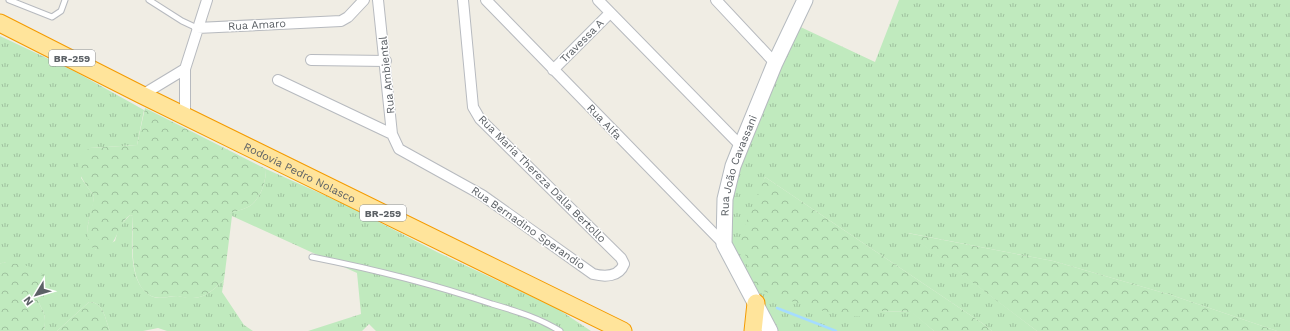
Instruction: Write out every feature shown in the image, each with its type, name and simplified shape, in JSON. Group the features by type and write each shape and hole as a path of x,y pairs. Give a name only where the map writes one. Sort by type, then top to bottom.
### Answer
{"highway":[{"name":"Rodovia Pedro Nolasco","path":"0,23 44,44 142,96 623,331"},
{"path":"752,331 756,303"}],"main road":[{"name":"Rua João Cavassani","path":"770,331 724,244 725,199 727,184 741,146 775,63 805,0"}],"street":[{"path":"185,116 185,69 207,0"},
{"name":"Rua Amaro","path":"197,28 341,20 348,17 364,0"},
{"name":"Rua Ambiental","path":"378,0 386,61 392,134 399,149"},
{"name":"Rua Maria Thereza Dalla Bertollo","path":"463,0 473,107 475,112 480,119 621,258 624,264 617,273 608,276 593,274"},
{"name":"Rua Alfa","path":"486,0 724,244"},
{"path":"598,0 741,146"},
{"path":"716,0 775,63"},
{"name":"Travessa A","path":"553,70 610,13"},
{"path":"311,60 386,61"},
{"path":"142,96 185,69"},
{"path":"278,80 392,134"},
{"name":"Rua Bernadino Sperandio","path":"399,149 482,195 593,274"}],"lane":[{"path":"9,0 52,17 61,11 65,0"},
{"name":"Rua Amaro","path":"149,0 178,19 197,28"},
{"path":"312,257 387,273 466,294 536,318 560,331"}],"green space":[{"path":"899,0 1290,0 1290,331 1277,331 1171,295 1053,261 908,233 1037,331 992,331 765,177 762,186 879,311 912,312 934,331 774,331 735,257 727,220 728,192 792,23 875,62"},
{"path":"0,36 74,71 144,110 137,145 90,148 81,178 94,196 88,223 88,236 96,250 115,241 119,227 130,215 133,216 132,247 134,271 143,290 151,296 157,298 178,296 198,298 210,292 224,280 222,292 244,325 253,331 167,331 158,328 143,331 110,331 101,308 94,303 89,302 57,331 44,331 45,318 37,293 46,282 4,262 0,264"},
{"path":"145,108 266,169 262,191 256,200 248,207 230,213 232,216 224,280 210,292 198,298 178,296 157,298 145,292 139,284 133,261 133,216 130,215 126,219 112,244 103,252 95,249 90,244 88,228 94,196 79,172 79,159 83,153 90,148 137,145"},
{"path":"266,169 342,203 437,252 558,309 591,331 376,331 369,324 362,331 308,331 361,314 357,273 232,216 229,213 248,207 256,200 262,191"},
{"path":"765,177 992,331 934,331 911,312 879,311 868,316 837,314 818,310 755,288 740,237"},
{"path":"907,233 1053,261 1171,295 1277,331 1037,331"},
{"path":"3,262 29,266 44,276 46,282 37,293 45,318 44,331 0,331 0,264"},
{"path":"89,302 98,305 101,308 110,331 57,331"}],"waterway":[{"path":"777,308 836,331"}]}
